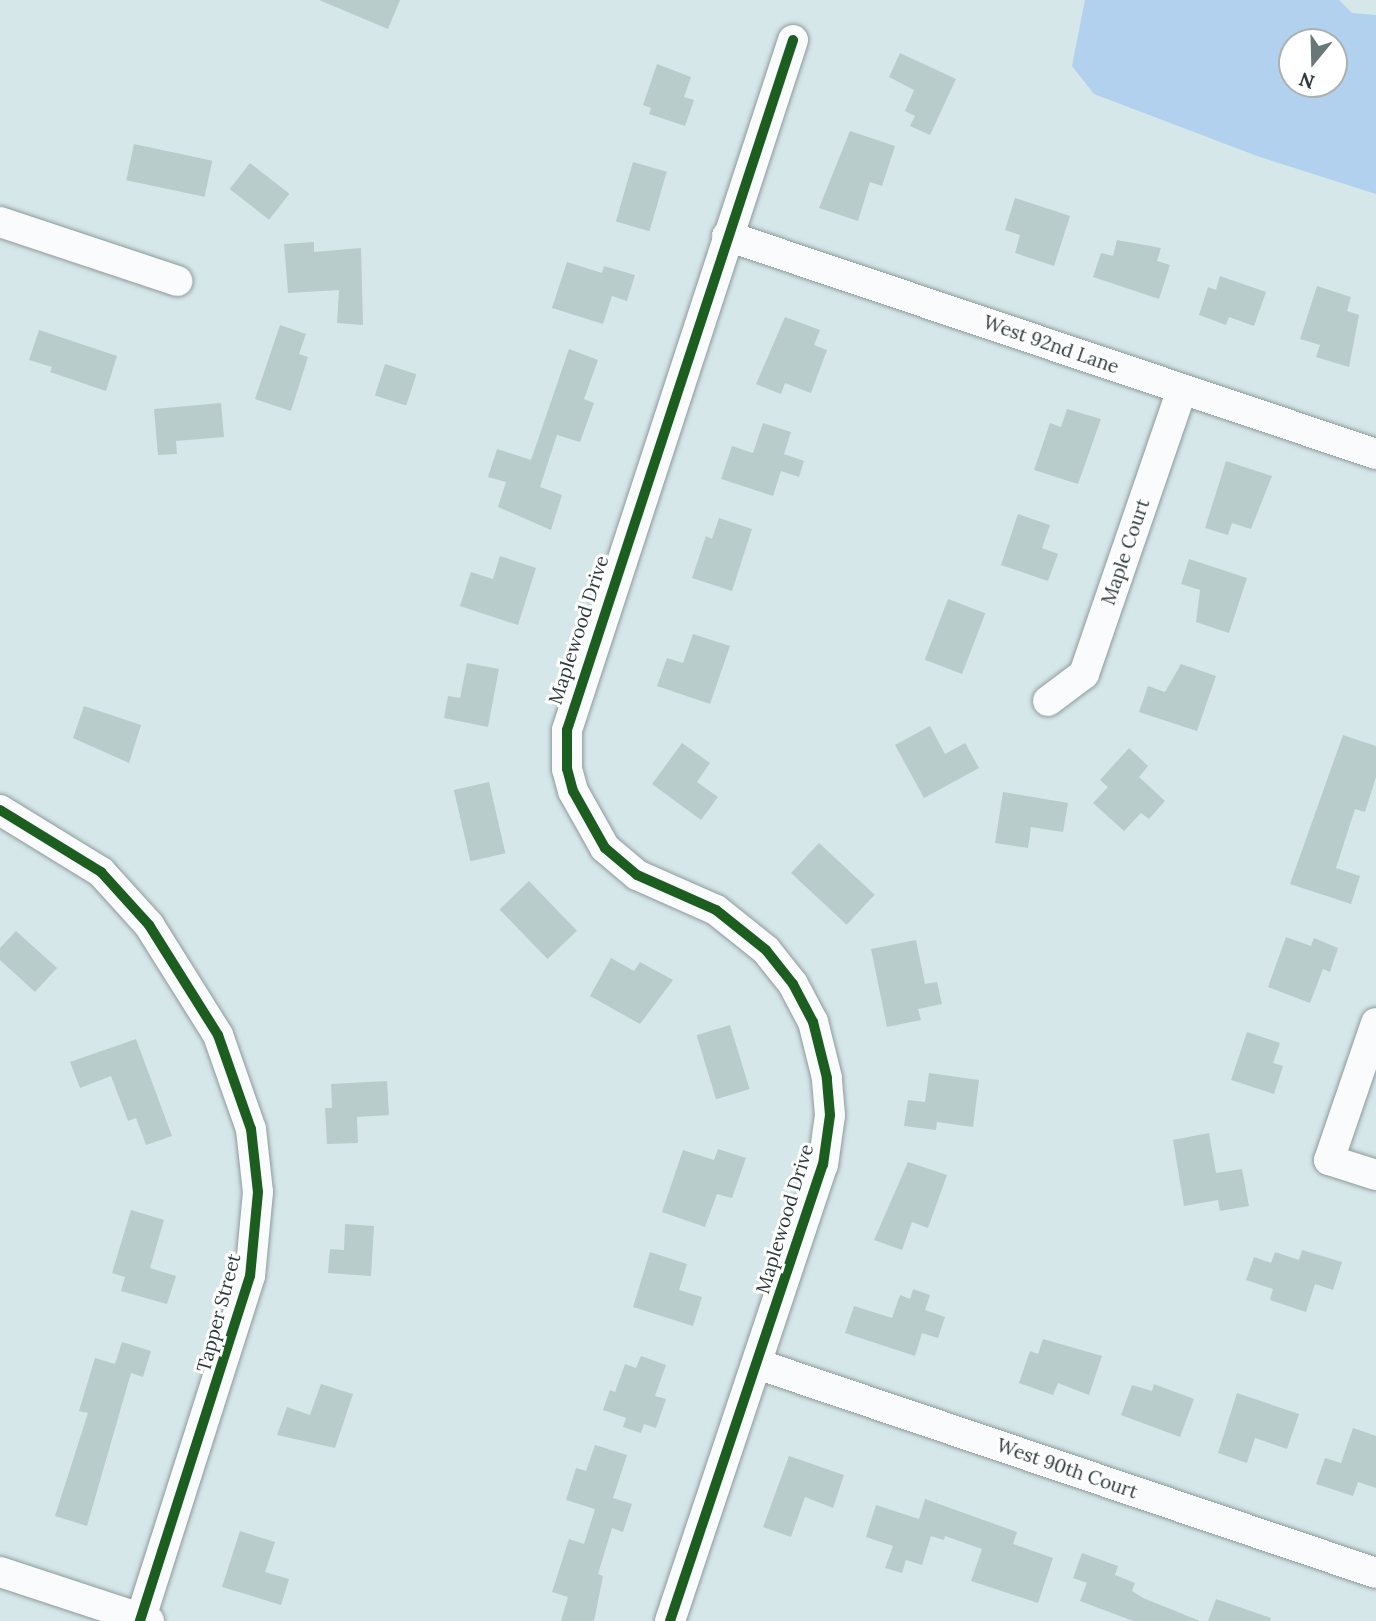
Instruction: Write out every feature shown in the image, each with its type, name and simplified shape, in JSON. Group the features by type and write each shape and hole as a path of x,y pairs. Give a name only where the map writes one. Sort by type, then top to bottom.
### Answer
{"street":[{"name":"Maplewood Drive","path":"670,1621 757,1364 827,1141 829,1097 819,1041 793,984 751,936 716,911 637,875 605,848 581,810 565,751 573,700 793,40"},
{"path":"0,222 177,281"},
{"name":"West 92nd Lane","path":"727,236 1376,454"},
{"name":"Maple Court","path":"1048,701 1084,674 1182,389"},
{"name":"Tapper Street","path":"0,810 101,872 149,925 218,1035 251,1129 258,1192 250,1276 144,1620"},
{"path":"1376,1023 1329,1160 1376,1175"},
{"name":"West 90th Court","path":"757,1364 1376,1573"},
{"path":"0,1572 144,1620"}],"water":[{"path":"1085,0 1339,0 1352,13 1376,15 1376,194 1257,156 1094,94 1072,66"}],"building":[{"path":"319,0 400,0 388,29"},
{"path":"900,53 956,79 930,135 910,126 915,116 905,111 914,90 889,77"},
{"path":"657,64 691,77 684,97 694,100 685,126 649,114 651,108 643,105"},
{"path":"850,131 895,146 882,186 870,182 858,221 819,208"},
{"path":"134,144 212,161 205,197 126,180"},
{"path":"633,162 667,172 650,231 616,222"},
{"path":"250,163 289,194 269,220 230,189"},
{"path":"1015,198 1070,216 1054,266 1015,253 1020,235 1005,230"},
{"path":"1117,240 1161,248 1157,261 1170,265 1159,299 1093,277 1101,253 1113,256"},
{"path":"314,242 314,252 361,248 363,325 337,323 339,290 288,293 284,244"},
{"path":"567,262 602,273 604,266 635,275 627,301 612,296 603,324 552,308"},
{"path":"1220,276 1266,292 1254,326 1229,317 1226,325 1199,315 1208,287 1216,290"},
{"path":"1317,286 1351,297 1347,311 1359,315 1349,367 1316,357 1320,345 1300,339"},
{"path":"785,317 820,330 814,345 827,350 811,393 785,383 781,394 756,384"},
{"path":"280,325 306,334 299,354 308,357 291,411 255,399"},
{"path":"39,330 117,356 106,391 50,372 52,367 29,360"},
{"path":"569,349 598,360 584,399 594,403 580,442 557,435 540,487 562,495 551,530 498,507 506,482 488,477 497,449 531,460"},
{"path":"385,364 416,374 406,406 375,395"},
{"path":"221,403 224,437 176,441 177,454 158,455 154,409"},
{"path":"1067,409 1101,419 1078,484 1034,470 1050,423 1061,427"},
{"path":"763,423 791,432 784,454 804,461 799,477 781,471 773,496 721,479 732,446 753,453"},
{"path":"1226,461 1272,476 1251,529 1232,523 1228,535 1205,528"},
{"path":"1018,514 1050,525 1042,548 1058,554 1048,581 1001,565"},
{"path":"719,518 752,529 732,591 692,578 706,536 712,539"},
{"path":"500,556 536,568 518,625 460,606 471,572 493,579"},
{"path":"1189,559 1247,578 1229,633 1196,622 1200,590 1181,584"},
{"path":"948,599 985,613 962,674 925,660"},
{"path":"693,634 730,646 710,704 657,686 667,658 683,663"},
{"path":"467,663 499,669 488,727 444,718 448,696 460,698"},
{"path":"1181,664 1216,676 1197,731 1139,712 1148,686 1165,692"},
{"path":"84,706 141,725 129,763 73,738"},
{"path":"930,726 945,754 965,743 979,768 924,798 895,745"},
{"path":"1343,735 1376,746 1376,777 1365,812 1355,809 1336,868 1360,876 1351,904 1290,884"},
{"path":"682,743 710,763 697,782 718,797 701,820 652,784"},
{"path":"1129,748 1148,766 1139,777 1165,801 1149,819 1141,813 1124,831 1093,803 1108,787 1100,780"},
{"path":"489,782 505,853 470,861 454,790"},
{"path":"1003,792 1068,803 1063,832 1031,827 1028,848 995,843"},
{"path":"819,843 875,895 847,925 791,873"},
{"path":"529,881 577,931 547,959 500,909"},
{"path":"16,931 57,968 35,992 0,960 0,948"},
{"path":"1286,937 1311,946 1314,938 1338,948 1330,972 1323,969 1310,1003 1268,987"},
{"path":"916,940 925,984 937,982 942,1004 918,1009 921,1020 887,1027 871,949"},
{"path":"611,958 634,971 640,962 673,980 640,1024 590,996"},
{"path":"730,1025 750,1089 716,1099 697,1035"},
{"path":"1247,1032 1280,1043 1273,1063 1283,1066 1274,1094 1231,1080"},
{"path":"136,1039 172,1136 146,1145 136,1118 128,1121 111,1076 80,1088 70,1062"},
{"path":"929,1073 979,1080 973,1127 937,1122 936,1130 904,1126 908,1100 925,1102"},
{"path":"387,1081 389,1115 357,1117 358,1143 327,1144 325,1108 332,1108 331,1084"},
{"path":"1209,1133 1216,1173 1242,1169 1249,1206 1220,1211 1218,1200 1184,1206 1173,1140"},
{"path":"718,1149 746,1158 732,1198 717,1194 705,1227 662,1212 683,1150 714,1160"},
{"path":"908,1162 947,1175 928,1228 912,1222 902,1250 874,1240"},
{"path":"131,1210 164,1220 150,1268 176,1276 167,1304 121,1291 125,1277 112,1273"},
{"path":"345,1224 374,1226 371,1276 328,1273 330,1249 344,1250"},
{"path":"1302,1250 1342,1262 1333,1290 1315,1284 1306,1312 1270,1300 1273,1289 1246,1280 1254,1257 1271,1263 1275,1252 1299,1260"},
{"path":"650,1252 687,1264 679,1290 702,1297 693,1326 633,1307"},
{"path":"913,1289 930,1295 925,1310 945,1317 938,1338 922,1333 915,1356 845,1333 854,1306 892,1318 900,1295 910,1299"},
{"path":"1043,1339 1102,1356 1089,1395 1058,1383 1053,1395 1019,1383 1030,1351 1038,1354"},
{"path":"122,1342 151,1351 143,1377 131,1373 87,1526 55,1516 88,1413 79,1411 95,1358 115,1364"},
{"path":"641,1356 666,1365 655,1396 666,1399 656,1428 644,1424 641,1433 623,1427 626,1418 603,1410 610,1390 615,1392 625,1364 636,1368"},
{"path":"321,1384 353,1394 335,1448 277,1435 287,1407 310,1415"},
{"path":"1154,1384 1194,1399 1180,1437 1121,1415 1132,1385 1152,1391"},
{"path":"1237,1393 1299,1414 1287,1449 1255,1438 1247,1463 1218,1453"},
{"path":"1353,1428 1376,1436 1376,1488 1358,1482 1353,1496 1316,1484 1325,1458 1341,1463"},
{"path":"595,1445 627,1455 613,1498 632,1504 623,1532 612,1528 598,1574 603,1576 594,1621 561,1621 568,1597 552,1592 569,1539 584,1544 595,1509 566,1500 576,1468 586,1471"},
{"path":"789,1456 844,1475 833,1508 805,1497 791,1537 763,1527"},
{"path":"925,1499 1017,1532 1013,1544 1053,1558 1038,1603 971,1581 982,1549 945,1536 944,1540 931,1536 922,1565 906,1560 902,1573 885,1568 893,1546 866,1537 876,1505 919,1519"},
{"path":"240,1531 275,1542 265,1572 289,1579 281,1605 222,1587"},
{"path":"1082,1553 1118,1566 1115,1575 1135,1583 1132,1591 1143,1598 1200,1621 1133,1621 1080,1601 1087,1583 1073,1578"},
{"path":"1216,1599 1271,1618 1270,1621 1208,1621"}],"cycle path":[{"path":"670,1621 823,1165 830,1115 827,1078 813,1022 793,984 766,950 716,910 637,875 605,848 573,791 567,769 567,730 793,40"},
{"path":"0,810 101,872 149,925 218,1035 251,1129 258,1192 250,1276 140,1621"}]}
